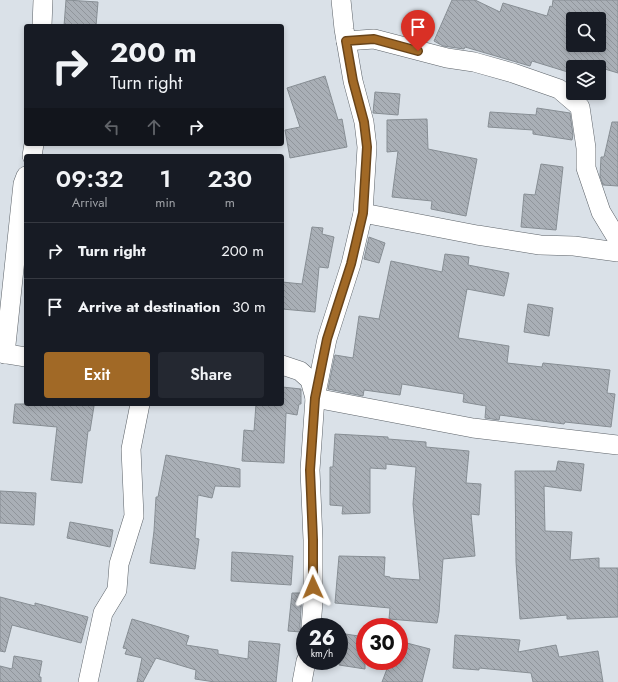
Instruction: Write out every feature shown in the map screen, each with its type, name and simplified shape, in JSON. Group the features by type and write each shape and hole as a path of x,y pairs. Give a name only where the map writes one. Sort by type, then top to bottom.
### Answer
{"street":[{"path":"42,24 43,0"},
{"path":"312,618 314,602 310,470 315,398 327,339 351,264 363,213 367,147 364,122 353,81 341,0"},
{"path":"346,41 374,39 447,58 474,62 513,73 559,89 580,107 586,148 586,168 601,212 618,240"},
{"path":"24,181 3,354 24,356"},
{"path":"363,213 477,235 540,245 574,246 618,252"},
{"path":"284,366 300,371 310,380 315,398"},
{"path":"315,398 473,428 618,445"},
{"path":"88,682 103,613 117,590 119,564 134,516 131,449 140,406"},
{"path":"302,682 304,670"}],"building":[{"path":"66,0 98,2 96,24 64,24"},
{"path":"452,0 475,0 500,12 503,3 547,16 550,6 552,7 553,0 618,0 618,73 606,69 606,60 566,60 566,71 532,61 530,66 465,47 464,49 443,46 434,41"},
{"path":"325,76 338,120 342,119 347,147 290,158 285,130 300,127 287,88"},
{"path":"375,92 400,94 398,115 373,113"},
{"path":"537,108 570,113 573,135 572,140 533,134 533,130 488,127 490,112 536,115"},
{"path":"427,119 428,149 477,159 466,216 431,209 432,201 392,197 398,151 387,152 387,120"},
{"path":"612,122 618,122 618,186 603,185 600,176 601,157 604,157"},
{"path":"541,164 563,167 556,230 521,227 524,194 535,195"},
{"path":"312,227 323,228 322,234 334,237 328,268 319,267 315,312 284,309 284,282 302,284"},
{"path":"369,237 385,243 379,263 364,259"},
{"path":"445,254 469,257 468,265 509,273 504,296 467,289 458,338 509,346 507,363 542,367 543,363 610,370 607,393 615,394 611,427 565,422 564,424 500,415 499,420 485,418 486,406 463,402 464,394 402,384 400,395 364,390 363,396 328,389 335,355 353,358 359,316 379,319 391,261 442,272"},
{"path":"528,304 553,308 549,336 524,332"},
{"path":"284,387 301,389 301,404 299,404 297,415 286,413 284,463 242,461 244,430 254,431 256,406 284,406"},
{"path":"15,404 24,404 24,406 94,406 90,431 88,431 82,483 51,480 57,427 13,423"},
{"path":"335,434 388,437 388,439 426,442 426,447 469,451 466,483 481,484 479,515 471,514 475,556 443,559 437,623 408,621 408,618 389,618 390,608 335,603 339,556 385,557 384,576 390,578 420,580 413,504 416,467 386,464 386,469 370,468 370,513 342,514 343,506 330,505 330,467 333,467"},
{"path":"166,455 240,469 240,487 215,486 212,498 198,495 195,538 199,539 195,569 150,563 156,497 158,497"},
{"path":"558,461 584,464 581,491 544,486 545,531 572,532 570,560 599,558 599,568 618,568 618,617 567,619 567,615 520,619 516,562 515,471 556,471"},
{"path":"0,491 36,493 34,525 0,523"},
{"path":"70,522 113,530 110,547 67,538"},
{"path":"232,552 293,556 291,585 231,581"},
{"path":"292,593 302,593 300,618 296,618 296,632 288,631"},
{"path":"0,597 35,606 35,603 88,617 81,643 12,625 5,652 0,651"},
{"path":"132,619 189,636 186,645 218,650 218,654 248,659 249,641 280,644 276,682 215,682 195,679 196,670 156,658 143,682 137,682 142,658 125,654 127,649 123,648"},
{"path":"348,634 356,636 356,668 348,666"},
{"path":"455,635 520,640 518,652 556,645 559,657 598,651 603,682 533,682 531,673 479,668 479,670 453,668"},
{"path":"408,643 430,649 422,682 382,682 387,670 408,670"},
{"path":"14,656 42,661 39,677 41,677 41,682 0,682 0,666 12,669"}],"route":[{"path":"313,587 313,540 310,470 315,398 327,339 351,264 363,213 367,147 364,122 353,81 346,41 374,39 418,51"}]}
